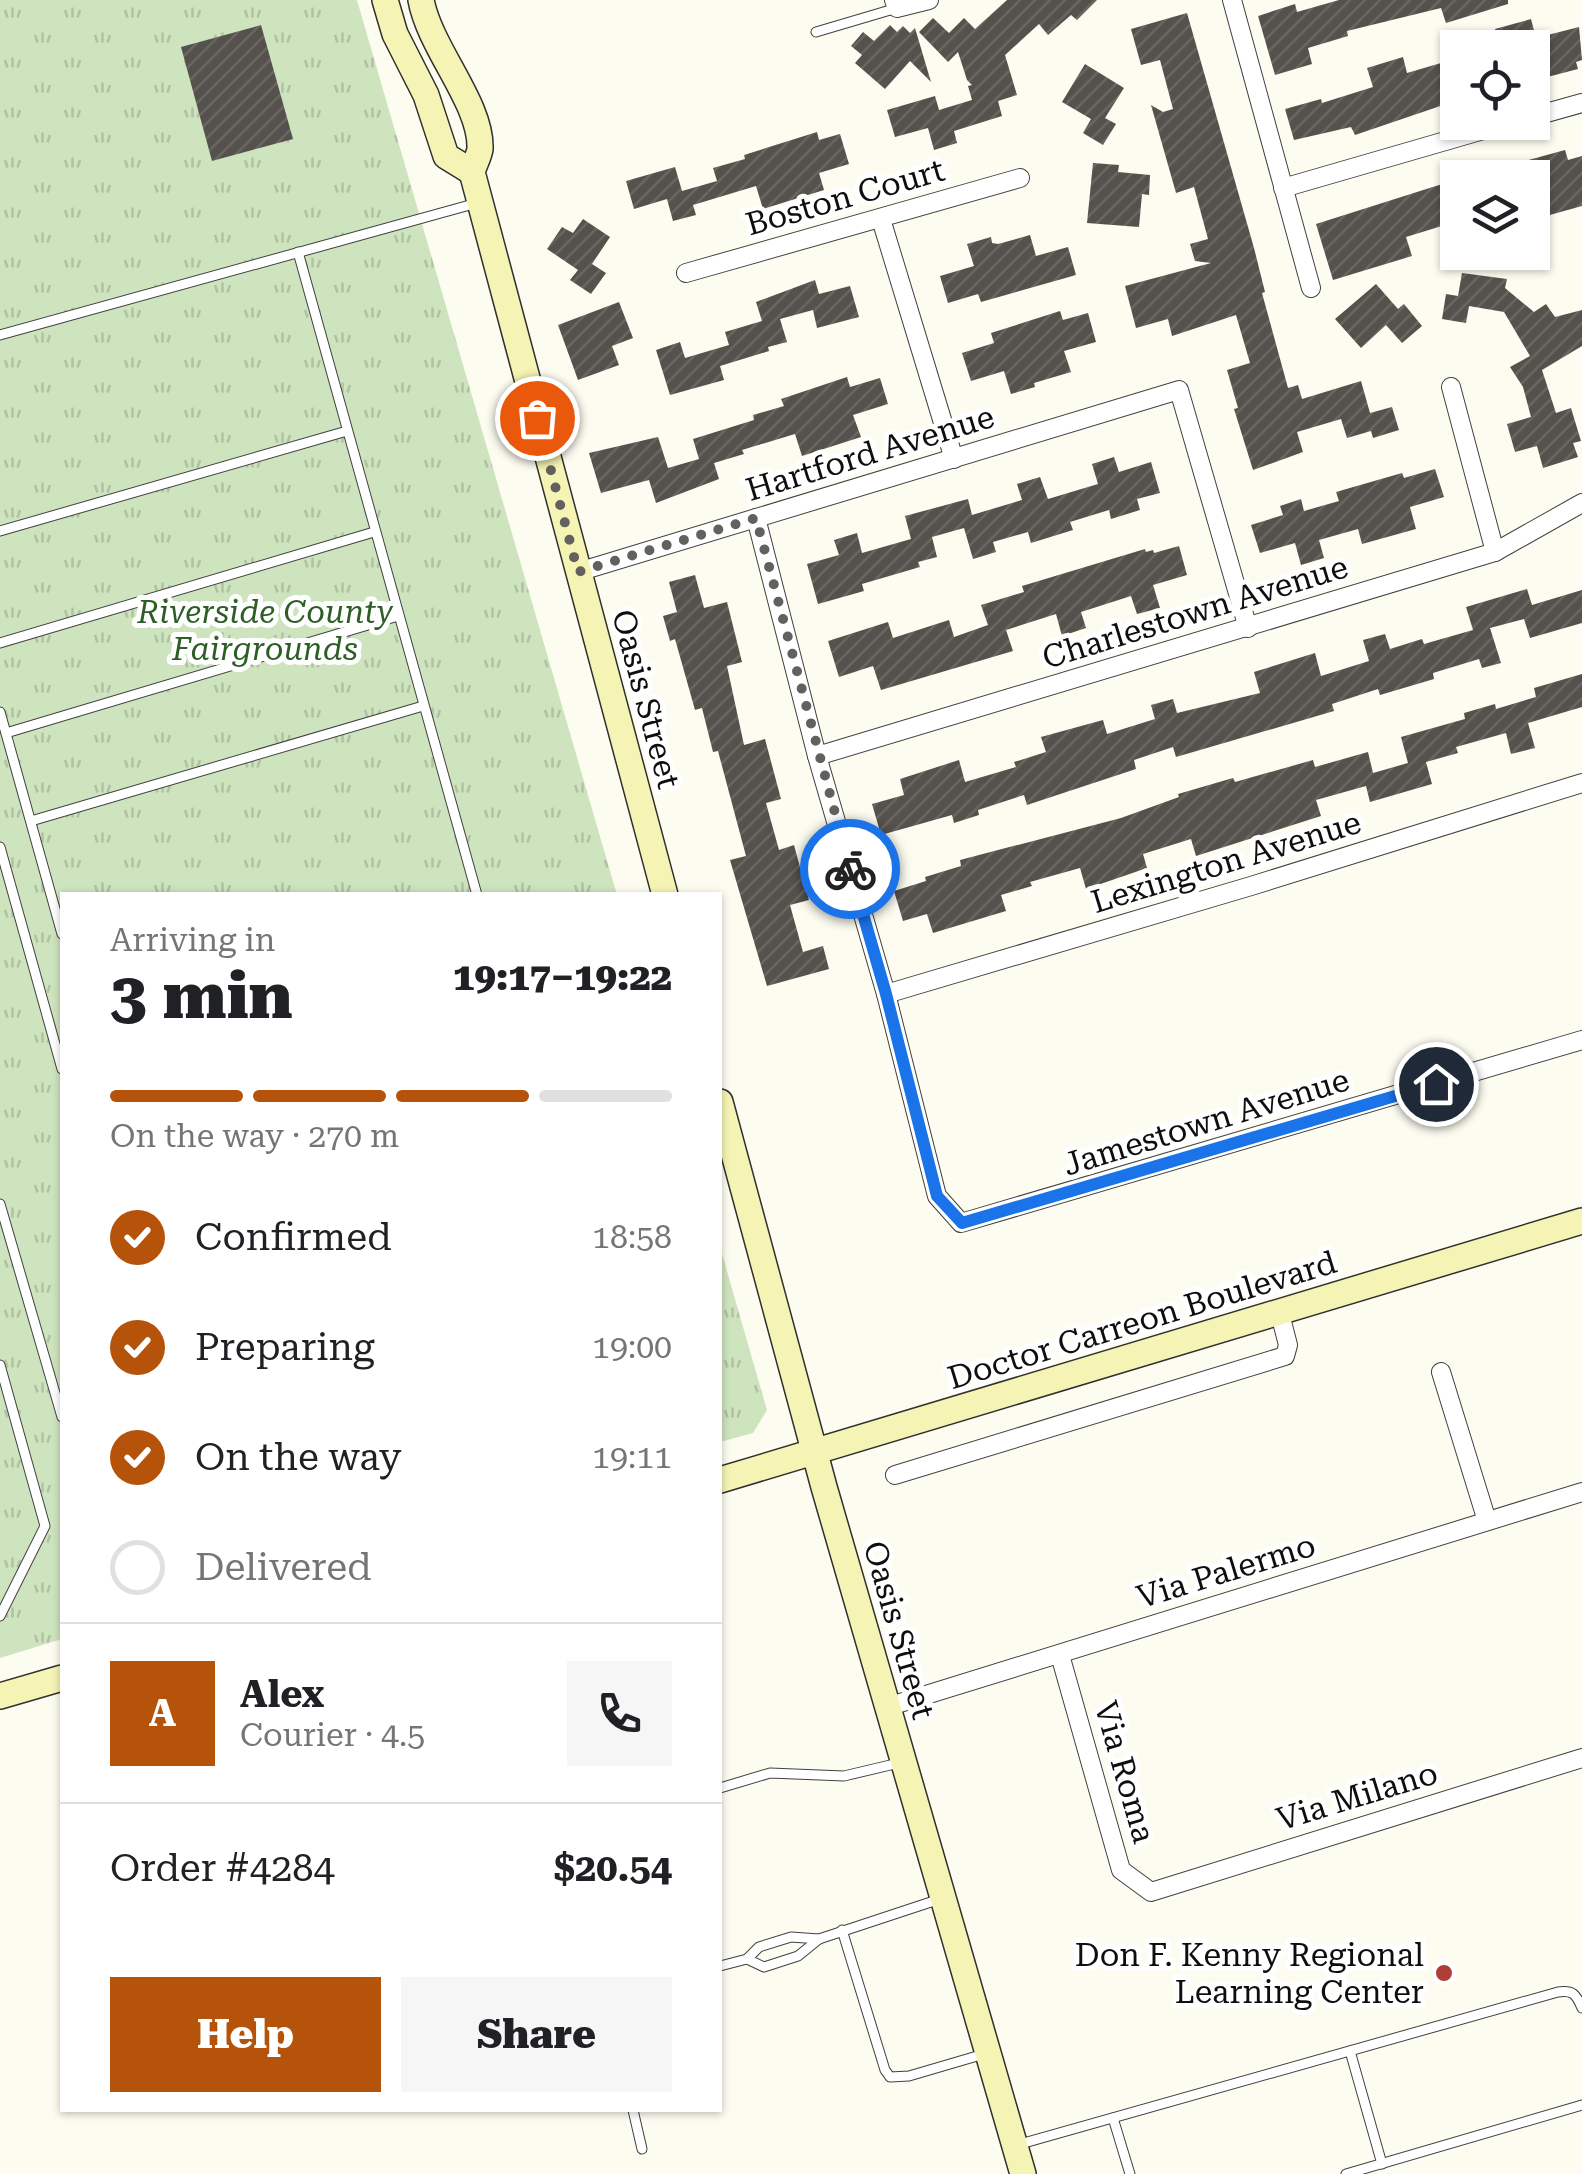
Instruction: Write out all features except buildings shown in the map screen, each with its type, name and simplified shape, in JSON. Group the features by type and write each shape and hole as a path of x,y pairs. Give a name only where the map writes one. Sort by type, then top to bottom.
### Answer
{"street":[{"name":"Oasis Street","path":"385,0 395,34 426,95 446,156 472,172"},
{"name":"Oasis Street","path":"421,0 436,45 469,104 480,149 472,172 664,892"},
{"path":"895,4 929,0"},
{"path":"1232,0 1310,288"},
{"path":"1550,111 1582,103"},
{"path":"1283,188 1449,140"},
{"name":"Boston Court","path":"686,273 1020,178"},
{"path":"881,219 954,459"},
{"path":"1451,388 1494,552"},
{"name":"Hartford Avenue","path":"578,572 1179,390 1248,628"},
{"name":"Charlestown Avenue","path":"817,756 1494,552 1582,502"},
{"path":"756,518 817,756 886,994"},
{"name":"Lexington Avenue","path":"886,994 1582,783"},
{"name":"Jamestown Avenue","path":"886,994 937,1196 962,1223 1582,1040"},
{"name":"Oasis Street","path":"722,1109 814,1452 1023,2174"},
{"name":"Doctor Carreon Boulevard","path":"722,1479 1582,1221"},
{"path":"895,1474 1285,1356 1288,1345 1280,1314"},
{"path":"1440,1372 1487,1521"},
{"name":"Via Palermo","path":"887,1707 1582,1492"},
{"name":"Via Roma","path":"1060,1655 1121,1870 1151,1892"},
{"path":"0,1696 60,1679"},
{"name":"Via Milano","path":"1151,1892 1582,1758"}],"lane":[{"path":"816,32 895,4"},
{"path":"0,335 480,202"},
{"path":"298,252 477,892"},
{"path":"0,531 347,431"},
{"path":"0,643 374,532"},
{"path":"6,733 398,616"},
{"path":"31,821 423,706"},
{"path":"0,712 60,927"},
{"path":"0,848 60,1062"},
{"path":"0,902 14,898"},
{"path":"0,1204 60,1410"},
{"path":"0,1365 45,1526 0,1616"},
{"path":"722,1787 770,1773 844,1776 903,1762"},
{"path":"747,1959 764,1967 798,1956 819,1939 842,1930 942,1898"},
{"path":"842,1930 890,2077 908,2076 988,2053"},
{"path":"722,1965 747,1959 759,1946 792,1937 819,1939"},
{"path":"1014,2146 1558,1992 1570,1990 1576,1994 1582,2008"},
{"path":"1350,2051 1382,2164"},
{"path":"1346,2174 1582,2104"},
{"path":"633,2112 642,2149"},
{"path":"1113,2118 1130,2174"}],"green space":[{"name":"Riverside County Fairgrounds","path":"0,0 357,0 616,892 60,892 60,1640 0,1658"},
{"path":"722,1254 767,1410 753,1433 722,1441"}],"way so far":[{"path":"537,418 578,572 756,518 850,869"}],"place":[{"name":"Don F. Kenny Regional Learning Center","path":"1444,1973"}],"route":[{"path":"850,869 937,1196 962,1223 1436,1084"}]}
